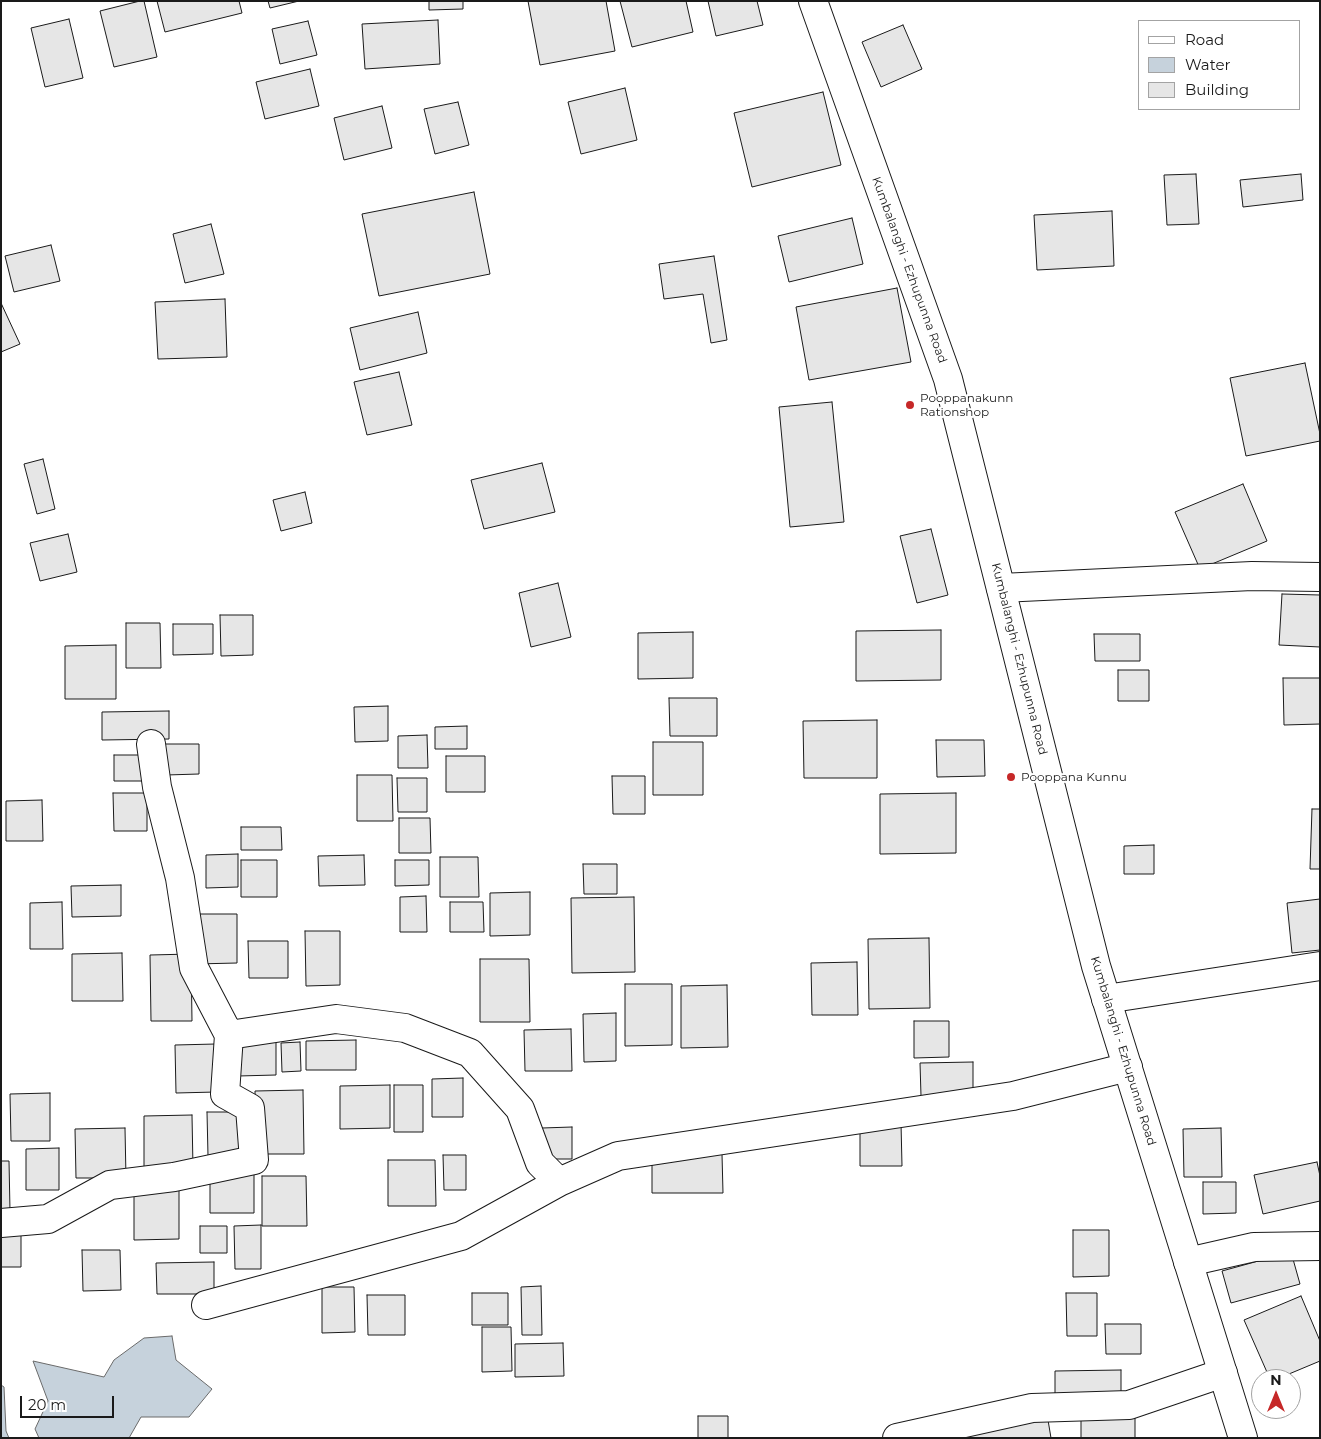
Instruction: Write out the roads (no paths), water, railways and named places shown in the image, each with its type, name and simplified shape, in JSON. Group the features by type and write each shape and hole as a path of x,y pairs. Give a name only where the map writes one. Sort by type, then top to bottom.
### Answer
{"street":[{"name":"Kumbalanghi - Ezhupunna Road","path":"813,1 948,379 1096,966 1243,1438"},
{"path":"1001,588 1252,576 1320,577"},
{"path":"1,1223 48,1219 110,1185 174,1177 254,1160 250,1108 225,1094 229,1035 194,968 180,878 157,788 152,744"},
{"path":"1106,999 1320,966"},
{"path":"229,1035 336,1019 405,1028 470,1053 520,1109 540,1163 559,1182"},
{"path":"206,1305 461,1236 559,1182 618,1156 1013,1096 1128,1067"},
{"path":"1188,1262 1254,1247 1320,1246"},
{"path":"897,1438 1032,1408 1129,1405 1223,1373"}],"water":[{"path":"172,1336 176,1360 212,1389 189,1417 141,1417 129,1438 39,1438 35,1429 48,1401 33,1361 104,1377 114,1360 144,1338"},
{"path":"1,1385 4,1387 6,1431 9,1438 1,1438"}],"place":[{"name":"Pooppanakunn Rationshop","path":"910,405"},
{"name":"Pooppana Kunnu","path":"1011,777"}]}
